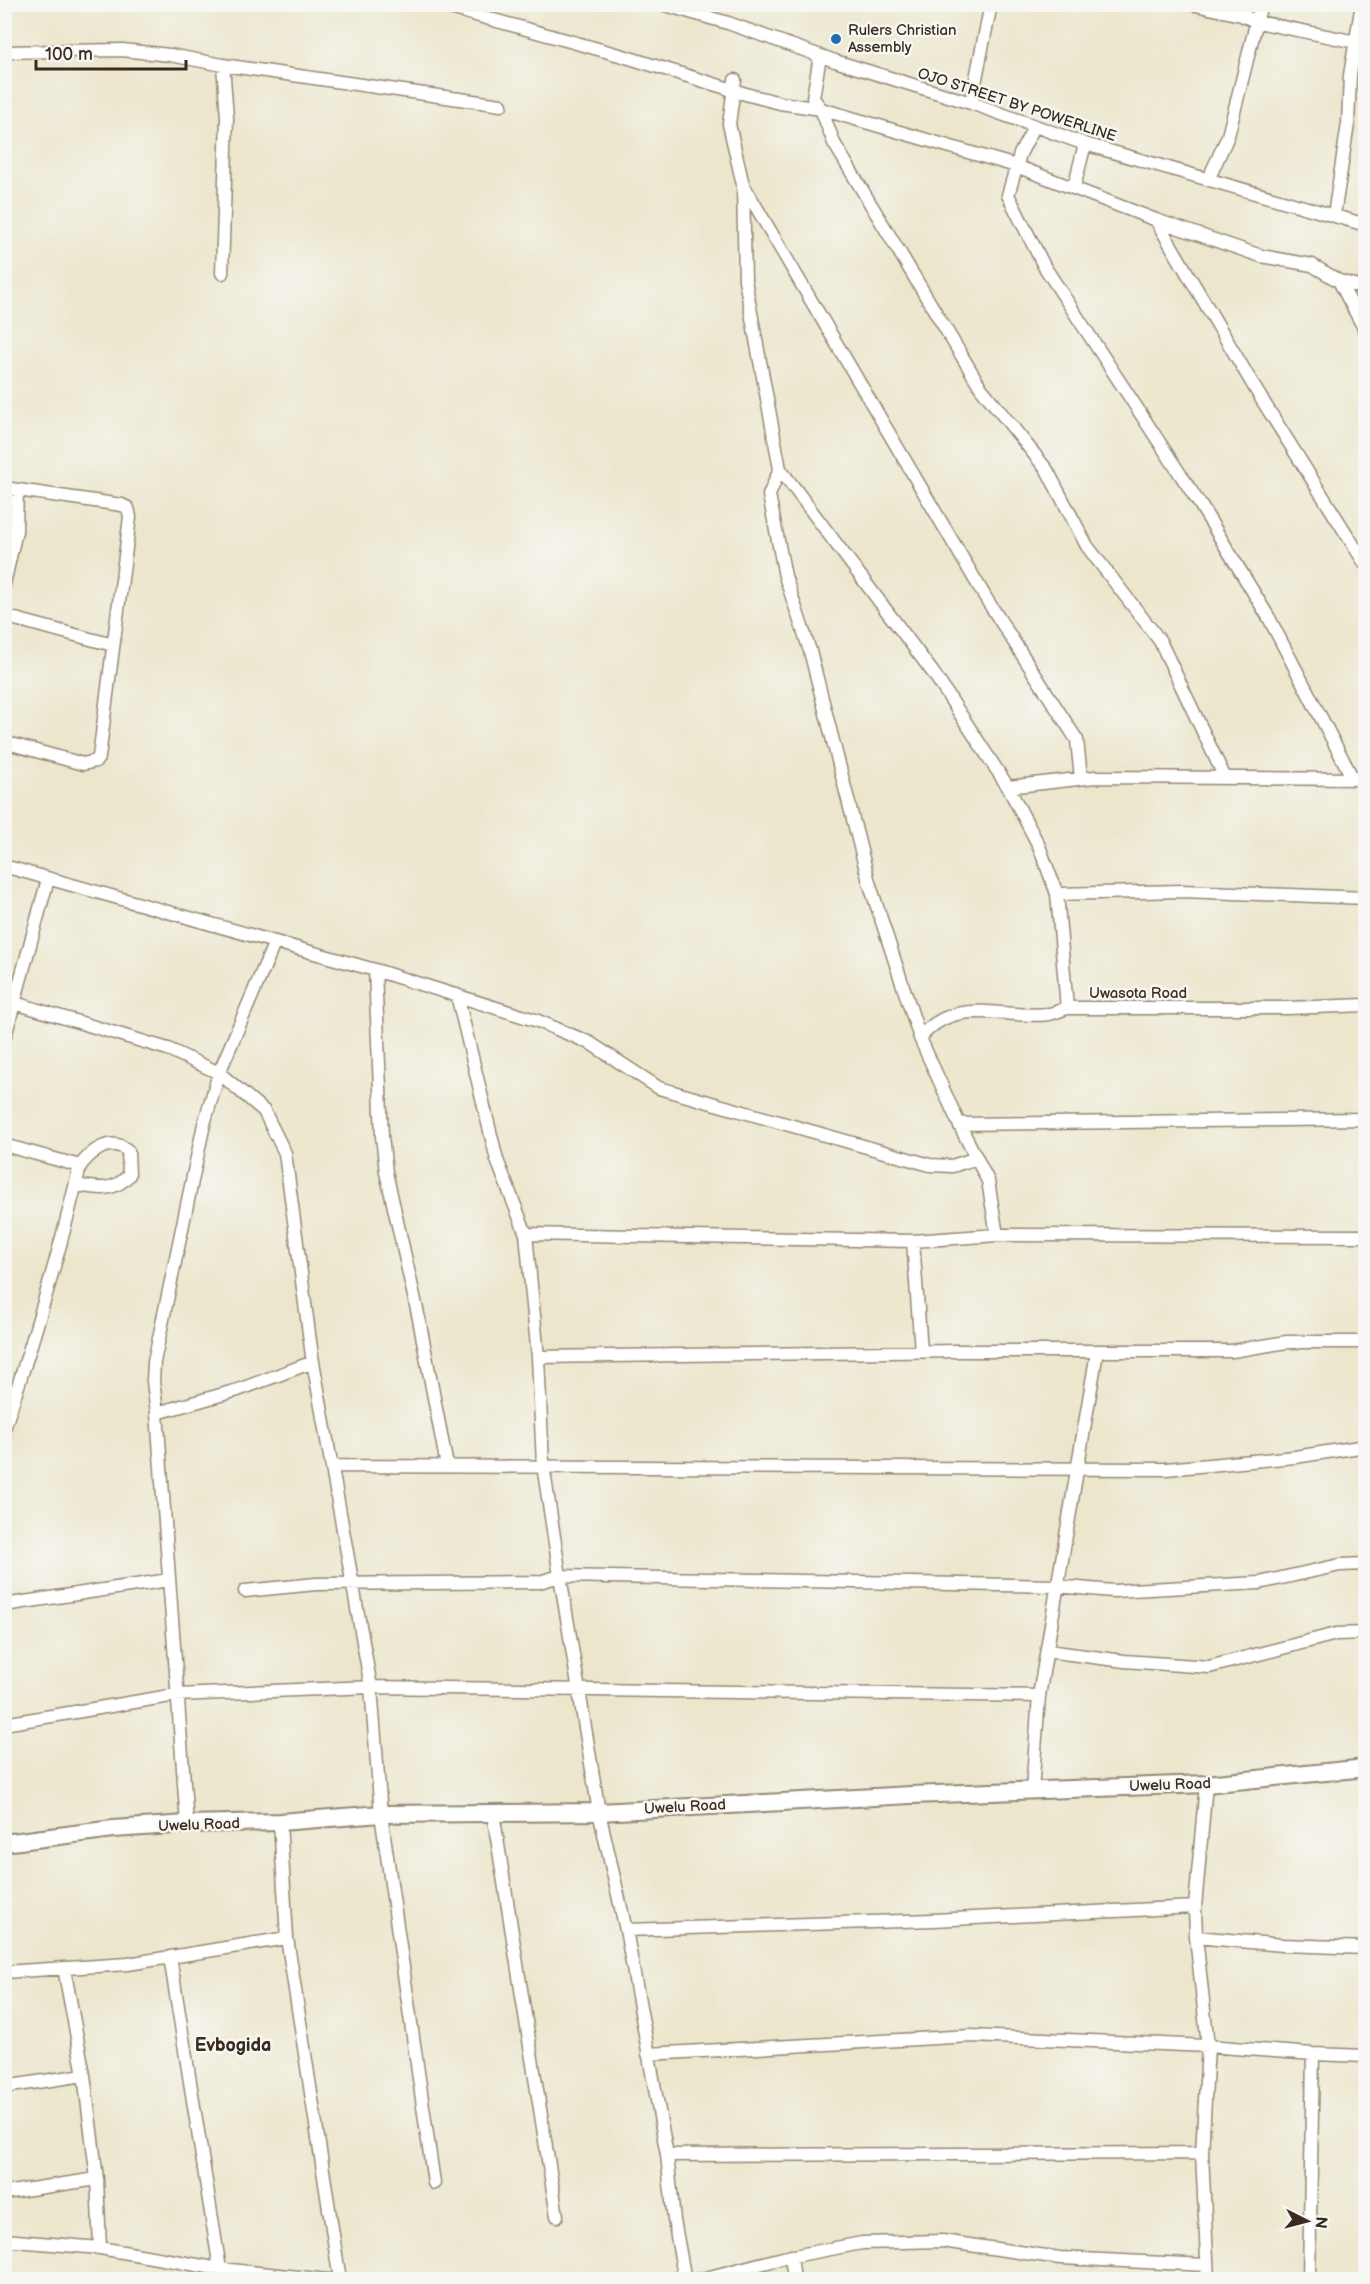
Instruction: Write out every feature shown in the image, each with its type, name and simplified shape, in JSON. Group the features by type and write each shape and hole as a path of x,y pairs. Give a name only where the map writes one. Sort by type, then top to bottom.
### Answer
{"street":[{"path":"436,4 623,57 734,85 780,103 821,109 1016,166 1156,220 1262,256 1312,265 1339,281 1365,288"},
{"name":"OJO STREET BY POWERLINE","path":"662,4 728,23 820,56 971,103 1085,144 1365,225"},
{"path":"971,103 991,4"},
{"path":"1191,4 1241,15 1258,22 1361,43"},
{"path":"1208,180 1228,136 1261,4"},
{"path":"1334,215 1348,124 1350,75 1361,43 1362,4"},
{"path":"4,52 122,50 170,55 223,65 501,105"},
{"path":"820,56 813,98 821,109 834,143 981,388 1047,470 1087,546 1161,641 1225,778"},
{"path":"222,273 227,117 223,65"},
{"path":"734,85 729,124 743,185 745,280 780,469 934,674 1008,787 1039,846 1057,894 1067,1008"},
{"path":"1008,787 1081,778 1359,779 1269,618 1201,506 1044,266 1008,195 1016,166 1034,127"},
{"path":"1074,187 1085,144"},
{"path":"743,185 987,600 1077,740 1081,778"},
{"path":"1156,220 1259,394 1365,565"},
{"path":"1339,281 1365,332"},
{"path":"780,469 769,495 785,576 810,651 869,882 920,1038 988,1181 997,1235"},
{"path":"4,584 16,531 10,489 122,505 128,508 130,517 100,750 96,761 83,764 4,742"},
{"path":"4,616 113,645"},
{"path":"4,866 274,944 375,970 538,1021 590,1043 659,1088 930,1165 962,1165 977,1158"},
{"path":"4,1040 48,879"},
{"path":"1057,894 1182,891 1365,898"},
{"path":"187,1824 153,1382 154,1362 204,1124 219,1072 274,944"},
{"path":"375,970 382,1136 386,1172 418,1314 447,1466"},
{"path":"457,995 497,1160 526,1233 538,1357 543,1465 599,1812 626,1930 667,2155 674,2220 685,2280"},
{"path":"15,1003 168,1049 219,1072 264,1111 285,1153 313,1362 371,1687 381,1814 434,2183"},
{"name":"Uwasota Road","path":"920,1038 931,1024 956,1014 987,1010 1050,1014 1067,1008 1288,1008 1365,1005"},
{"path":"959,1124 1365,1119"},
{"path":"4,1429 62,1245 80,1166 97,1149 112,1144 122,1145 129,1151 129,1175 121,1184 111,1188 76,1185"},
{"path":"4,1145 80,1166"},
{"path":"526,1233 913,1241 997,1235 1365,1236"},
{"path":"913,1241 921,1352"},
{"path":"538,1357 1232,1351 1287,1342 1365,1342"},
{"path":"1032,1791 1039,1696 1097,1352"},
{"path":"157,1413 238,1390 313,1362"},
{"path":"332,1466 1166,1469 1295,1457 1365,1446"},
{"path":"245,1591 316,1584 539,1582 560,1576 1056,1586 1113,1591 1259,1583 1340,1565 1365,1563"},
{"path":"4,1605 169,1580"},
{"path":"1047,1651 1124,1661 1209,1667 1336,1634 1365,1633"},
{"path":"4,1724 176,1695 371,1687 1039,1696"},
{"name":"Uwelu Road","path":"4,1843 113,1829 187,1824 280,1822 381,1814 599,1812 911,1795 1206,1784 1365,1768"},
{"path":"1206,1784 1195,1907 1208,2046 1202,2153 1208,2280"},
{"path":"493,1813 557,2216"},
{"path":"280,1822 287,1938 340,2280"},
{"path":"626,1930 933,1920 1195,1907"},
{"path":"1196,1937 1283,1945 1365,1948"},
{"path":"4,1972 128,1964 287,1938"},
{"path":"170,1957 220,2270"},
{"path":"64,1968 84,2075 97,2179 100,2248"},
{"path":"648,2055 971,2036 1208,2046 1365,2056"},
{"path":"1310,2280 1313,2054"},
{"path":"4,2087 84,2075"},
{"path":"667,2155 1202,2153"},
{"path":"4,2193 97,2179"},
{"path":"4,2240 100,2248 220,2270 329,2280"},
{"path":"698,2280 791,2256 862,2243 942,2241 1060,2258 1207,2265"},
{"path":"791,2256 794,2280"}],"place":[{"name":"Rulers Christian Assembly","path":"836,39"}],"district":[{"name":"Evbogida","path":"233,2045"}]}
